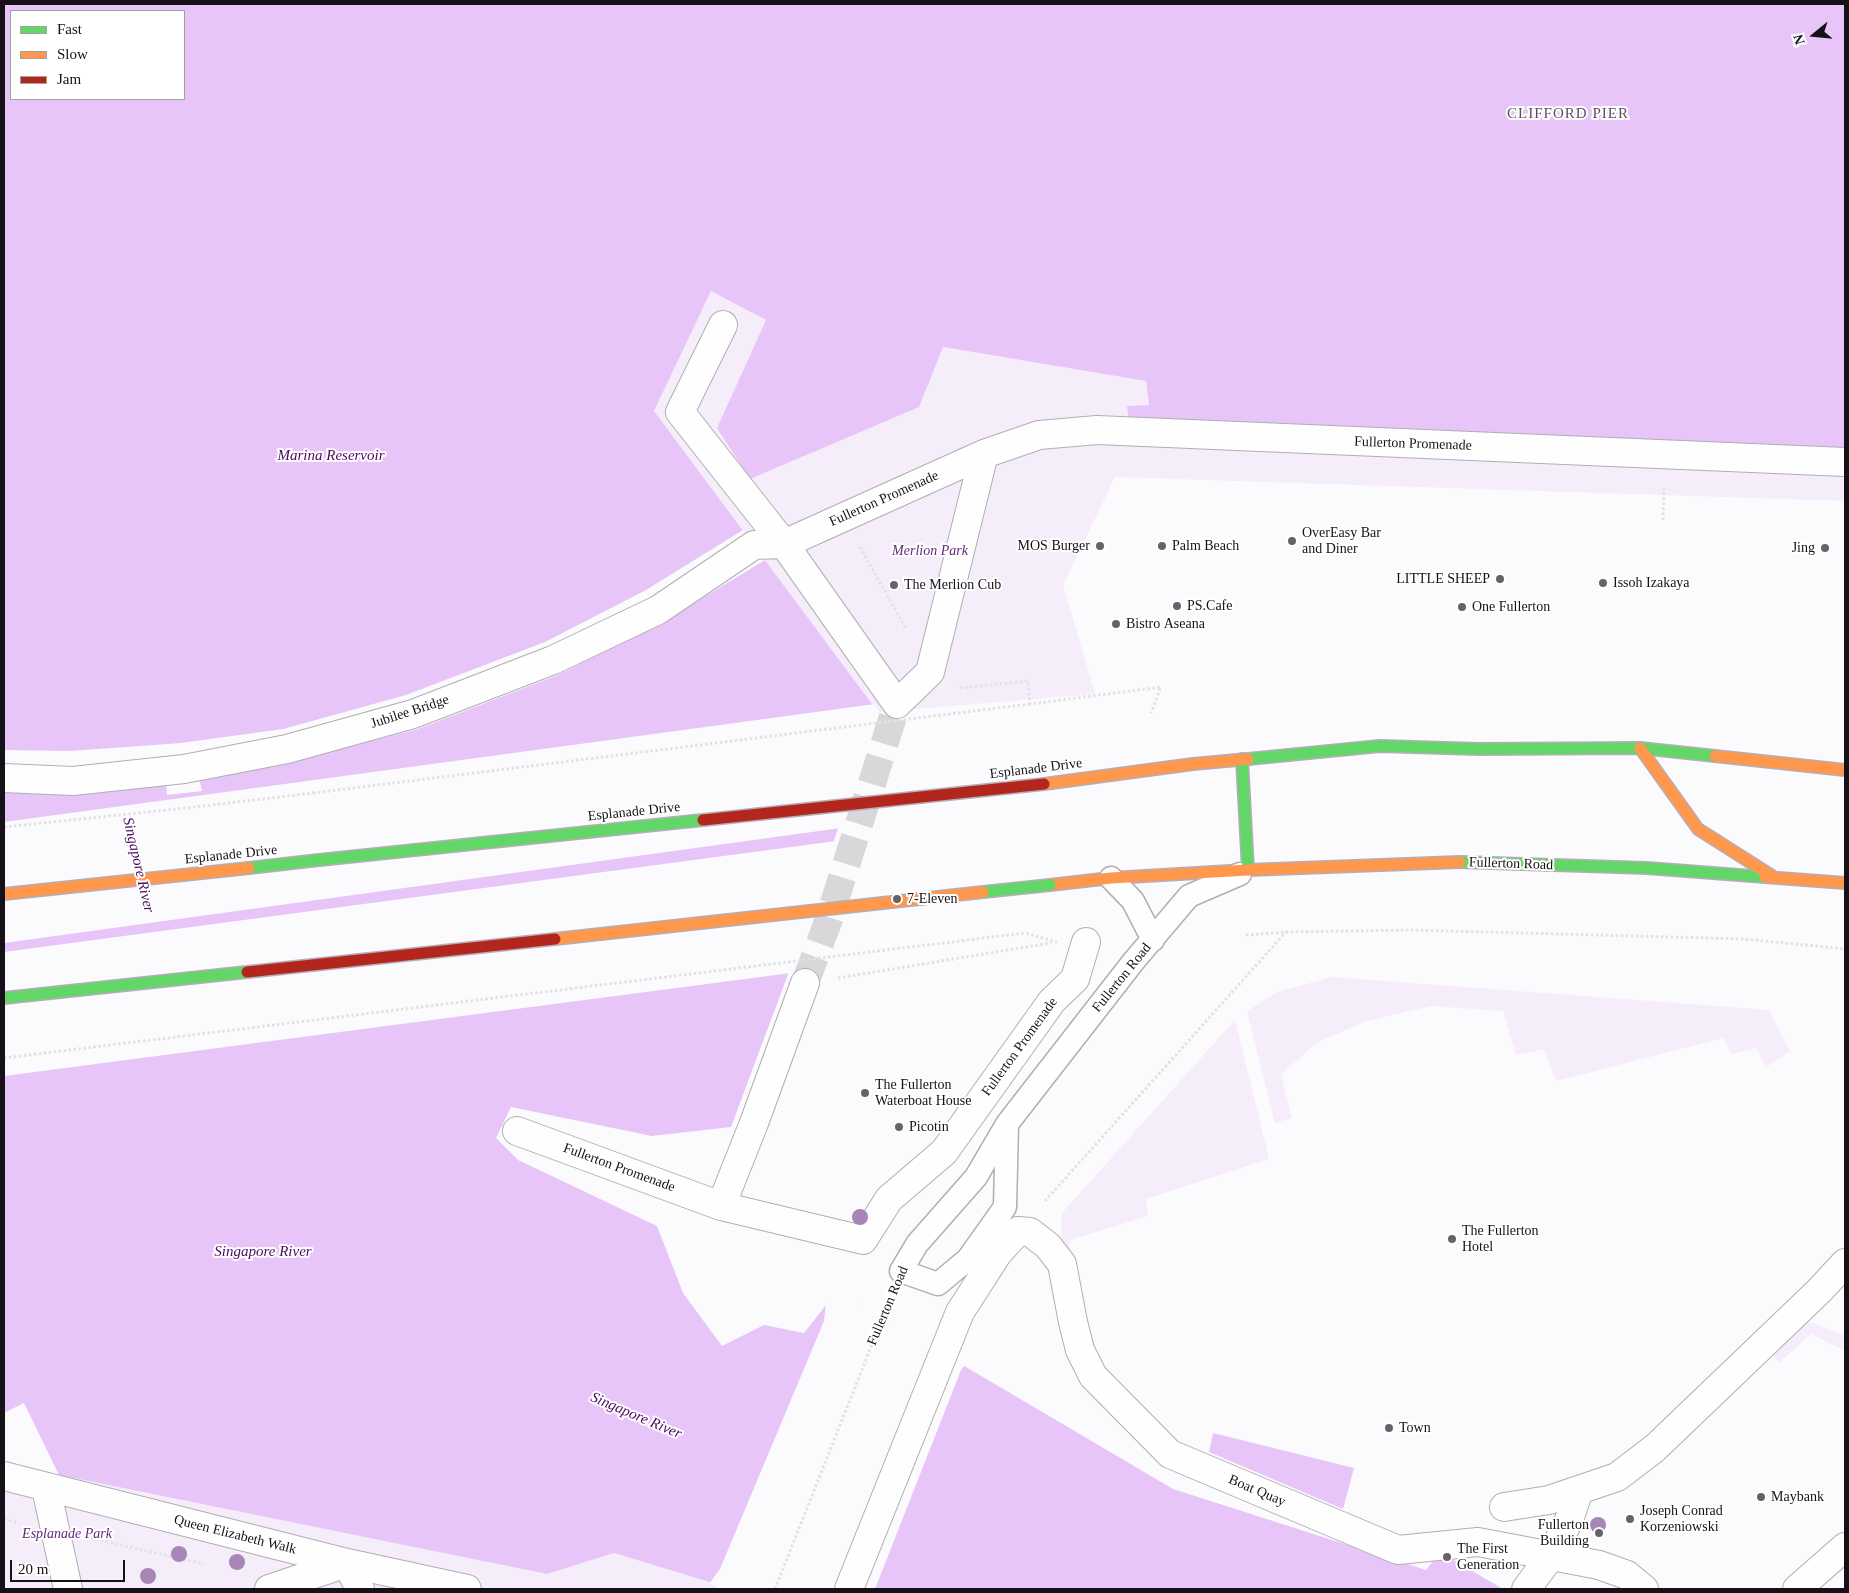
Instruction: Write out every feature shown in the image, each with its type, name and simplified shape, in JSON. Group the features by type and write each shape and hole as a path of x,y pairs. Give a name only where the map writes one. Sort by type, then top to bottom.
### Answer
{"highway":[{"name":"Esplanade Drive","path":"4,894 1044,784 1128,771 1267,756 1380,746 1479,749 1640,748"},
{"path":"1640,748 1845,770"},
{"path":"1640,748 1698,829 1775,878"},
{"path":"1242,759 1248,870"},
{"name":"Fullerton Road","path":"1111,878 1248,870 1460,862 1647,868 1845,883"},
{"path":"4,998 1111,878"}],"street":[{"path":"723,325 680,412 784,544 897,704 930,672 984,454"},
{"name":"Fullerton Promenade","path":"784,544 984,454 1039,435 1097,430 1845,462"},
{"name":"Jubilee Bridge","path":"4,778 74,781 184,769 287,749 413,714 553,660 658,610 754,546 784,544"},
{"name":"Fullerton Promenade","path":"517,1131 721,1206 863,1240 889,1200 944,1152 1052,1001 1075,979 1086,942"},
{"path":"721,1206 754,1123 805,983"},
{"path":"849,1589 960,1312 998,1253 1018,1231"},
{"name":"Boat Quay","path":"1018,1231 1030,1232 1048,1246 1062,1264 1072,1322 1080,1350 1094,1376 1170,1454 1398,1550 1478,1542 1599,1566 1627,1575 1644,1589"},
{"path":"1504,1507 1549,1500 1617,1477 1655,1448 1819,1291 1845,1263"},
{"name":"Queen Elizabeth Walk","path":"4,1476 347,1564 467,1589"},
{"path":"46,1488 68,1589"},
{"path":"1526,1589 1551,1556 1569,1520 1579,1490"},
{"path":"1797,1589 1845,1547"},
{"path":"269,1589 347,1564 360,1589"}],"lane":[{"path":"1153,940 1190,896 1248,870"},
{"name":"Fullerton Road","path":"901,1271 917,1244 976,1177 1007,1124 1133,962 1153,940 1133,900 1111,878"},
{"path":"901,1271 938,1284 968,1259 1006,1207 1007,1124"}],"path":[{"path":"844,518 930,672"},
{"path":"957,688 1028,681 1030,704"},
{"path":"4,827 186,808 1161,687 1152,713"},
{"path":"1246,935 1286,932 1412,930 1744,938 1845,949"},
{"path":"1018,1231 1286,932"},
{"path":"4,1058 1025,933 1057,942 805,983"},
{"name":"Fullerton Road","path":"775,1589 901,1271"},
{"path":"4,1519 208,1566"}],"green space":[{"name":"Merlion Park","path":"711,290 766,320 717,428 919,407 942,347 1146,381 1149,405 1127,406 1128,417 1845,450 1845,501 1115,477 1063,585 1095,694 878,712 654,411"},
{"path":"1332,977 1769,1010 1790,1051 1765,1068 1757,1048 1731,1054 1724,1038 1556,1081 1544,1049 1516,1055 1503,1011 1431,1006 1364,1022 1316,1043 1281,1075 1292,1118 1275,1123 1247,1011 1277,992"},
{"path":"1235,1020 1269,1159 1146,1199 1148,1216 1070,1240 1069,1251 1061,1251 1062,1213"},
{"path":"1808,1321 1845,1336 1845,1351 1811,1334 1779,1363 1769,1352 1800,1325"},
{"name":"Esplanade Park","path":"10,1460 27,1492 59,1475 547,1574 614,1553 716,1584 716,1589 4,1589 4,1463"}],"water":[{"name":"Marina Reservoir","path":"4,4 1845,4 1845,450 1128,417 1127,406 1149,405 1146,381 943,347 919,407 750,479 717,428 766,320 711,291 654,411 878,712 787,977 731,1127 652,1136 511,1107 496,1138 518,1160 657,1226 683,1293 722,1346 764,1325 804,1333 837,1291 1173,1489 1426,1570 1440,1552 1503,1589 729,1589 614,1553 547,1574 59,1475 24,1403 4,1413"},
{"path":"1213,1433 1354,1468 1343,1509 1209,1452"}],"pier":[{"path":"743,530 765,560 663,622 558,675 418,729 291,761 199,778 202,791 167,795 166,782 4,787 4,750 70,751 181,743 283,729 406,695 545,642 646,590"},
{"path":"875,704 880,713 841,828 4,943 4,822"},
{"path":"836,841 791,973 4,1076 4,952"},
{"path":"837,1289 966,1363 961,1370 875,1589 723,1589 709,1584 720,1569 824,1321 826,1302"}],"tunnel":[{"path":"805,983 829,919 897,704"}],"traffic: fast":[{"path":"1248,759 1380,746 1479,749 1640,748 1715,756"},
{"path":"1242,759 1248,870"},
{"path":"319,860 703,820"},
{"path":"249,868 319,860"},
{"path":"1460,862 1647,868 1765,877"},
{"path":"983,892 1050,885"},
{"path":"4,998 247,972"}],"traffic: slow":[{"path":"1640,748 1698,829 1772,876"},
{"path":"1715,756 1845,770"},
{"path":"1044,784 1193,764 1248,759"},
{"path":"1050,885 1111,878 1248,870 1460,862"},
{"path":"4,894 249,868"},
{"path":"1765,877 1845,883"},
{"path":"555,939 983,892"}],"traffic: jam":[{"path":"703,820 1044,784"},
{"path":"247,972 555,939"}],"place":[{"name":"OverEasy Bar and Diner","path":"1292,541"},
{"name":"MOS Burger","path":"1100,546"},
{"name":"Palm Beach","path":"1162,546"},
{"name":"Jing","path":"1825,548"},
{"name":"LITTLE SHEEP","path":"1500,579"},
{"name":"Issoh Izakaya","path":"1603,583"},
{"name":"The Merlion Cub","path":"894,585"},
{"name":"PS.Cafe","path":"1177,606"},
{"name":"One Fullerton","path":"1462,607"},
{"name":"Bistro Aseana","path":"1116,624"},
{"name":"7-Eleven","path":"897,899"},
{"name":"The Fullerton Waterboat House","path":"865,1093"},
{"name":"Picotin","path":"899,1127"},
{"name":"The Fullerton Hotel","path":"1452,1239"},
{"name":"Town","path":"1389,1428"},
{"name":"Maybank","path":"1761,1497"},
{"name":"Joseph Conrad Korzeniowski","path":"1630,1519"},
{"name":"Fullerton Building","path":"1599,1533"},
{"name":"The First Generation","path":"1447,1557"}],"district":[{"name":"CLIFFORD PIER","path":"1568,114"}],"water label":[{"name":"Singapore River","path":"138,865"},
{"name":"Singapore River","path":"263,1252"},
{"name":"Singapore River","path":"636,1416"}]}
